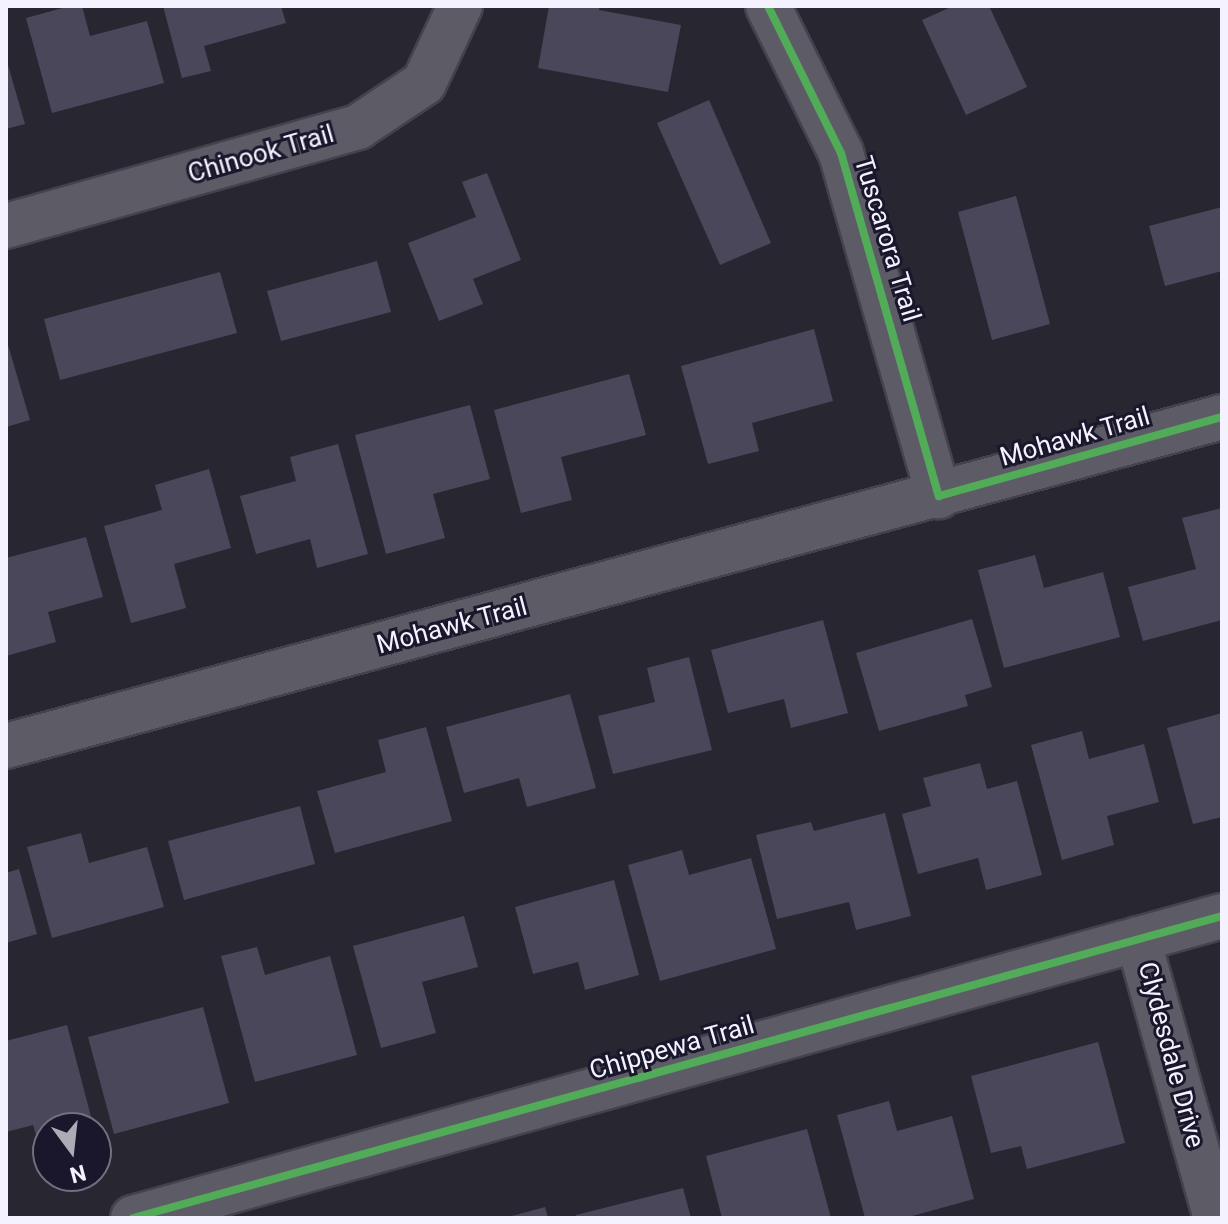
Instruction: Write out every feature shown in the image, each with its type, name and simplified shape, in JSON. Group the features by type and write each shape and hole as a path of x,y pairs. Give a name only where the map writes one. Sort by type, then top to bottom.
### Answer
{"street":[{"name":"Chinook Trail","path":"6,226 358,127 424,83 460,6"},
{"name":"Tuscarora Trail","path":"768,6 841,153 939,496"},
{"name":"Mohawk Trail","path":"6,746 1222,417"},
{"name":"Chippewa Trail","path":"133,1218 1222,916"},
{"name":"Clydesdale Drive","path":"1138,939 1216,1218"}],"building":[{"path":"70,6 82,6 90,36 147,21 164,83 52,113 26,18"},
{"path":"163,6 281,6 286,23 204,46 211,71 182,78"},
{"path":"549,6 600,6 599,10 681,25 668,92 538,68"},
{"path":"953,6 989,6 1027,87 966,115 922,20"},
{"path":"6,58 25,124 6,129"},
{"path":"709,100 771,243 720,265 657,123"},
{"path":"487,173 521,260 473,279 483,304 439,321 408,243 476,217 462,182"},
{"path":"1016,196 1050,324 992,340 958,212"},
{"path":"1222,207 1222,271 1165,286 1149,226"},
{"path":"377,261 391,312 281,341 267,291"},
{"path":"220,272 237,333 60,380 44,319"},
{"path":"814,329 833,401 752,423 759,451 708,464 681,366"},
{"path":"6,338 30,420 6,427"},
{"path":"629,374 646,435 561,457 572,500 521,513 494,410"},
{"path":"470,405 490,479 433,494 445,538 386,554 355,435"},
{"path":"338,444 368,554 317,568 310,539 256,554 240,496 296,481 290,457"},
{"path":"209,469 231,548 174,564 186,608 131,623 104,526 162,510 155,485"},
{"path":"1222,508 1222,620 1143,641 1128,587 1196,569 1182,518"},
{"path":"86,537 103,597 48,612 56,642 6,656 6,558"},
{"path":"1035,555 1044,588 1103,572 1120,637 1004,668 978,570"},
{"path":"972,619 992,687 965,695 968,706 879,731 856,653"},
{"path":"823,620 848,713 791,728 784,699 728,713 711,650"},
{"path":"689,657 712,750 613,774 598,716 655,702 647,668"},
{"path":"570,694 596,788 527,807 519,778 464,793 446,727"},
{"path":"1222,713 1222,817 1193,824 1167,728"},
{"path":"426,727 452,821 335,853 317,791 386,772 378,740"},
{"path":"1082,731 1089,759 1144,744 1159,802 1107,816 1114,845 1062,860 1031,745"},
{"path":"980,763 987,789 1017,781 1042,875 986,890 978,858 918,874 902,814 931,806 923,778"},
{"path":"300,806 315,864 184,900 168,841"},
{"path":"885,813 911,916 856,930 849,902 777,919 756,835 811,822 814,831"},
{"path":"81,833 89,863 147,847 164,907 52,938 27,847"},
{"path":"682,850 689,875 751,858 776,949 660,981 628,865"},
{"path":"19,869 37,934 6,943 6,873"},
{"path":"614,880 639,975 585,990 578,962 533,974 515,907"},
{"path":"464,916 478,967 422,982 436,1033 381,1048 353,946"},
{"path":"257,947 265,975 330,956 357,1055 255,1082 221,956"},
{"path":"203,1007 229,1103 114,1134 112,1112 108,1112 88,1037"},
{"path":"67,1025 90,1112 32,1112 32,1125 6,1132 6,1041"},
{"path":"1098,1042 1125,1143 1027,1169 1021,1146 991,1153 971,1076"},
{"path":"889,1101 897,1131 952,1116 974,1199 905,1218 865,1218 837,1115"},
{"path":"807,1129 831,1218 722,1218 706,1156"},
{"path":"683,1188 691,1218 576,1218 576,1215"},
{"path":"545,1207 548,1218 508,1218 508,1217"}],"cycle path":[{"path":"768,6 841,153 939,496 1222,417"},
{"path":"133,1218 1222,916"}]}
